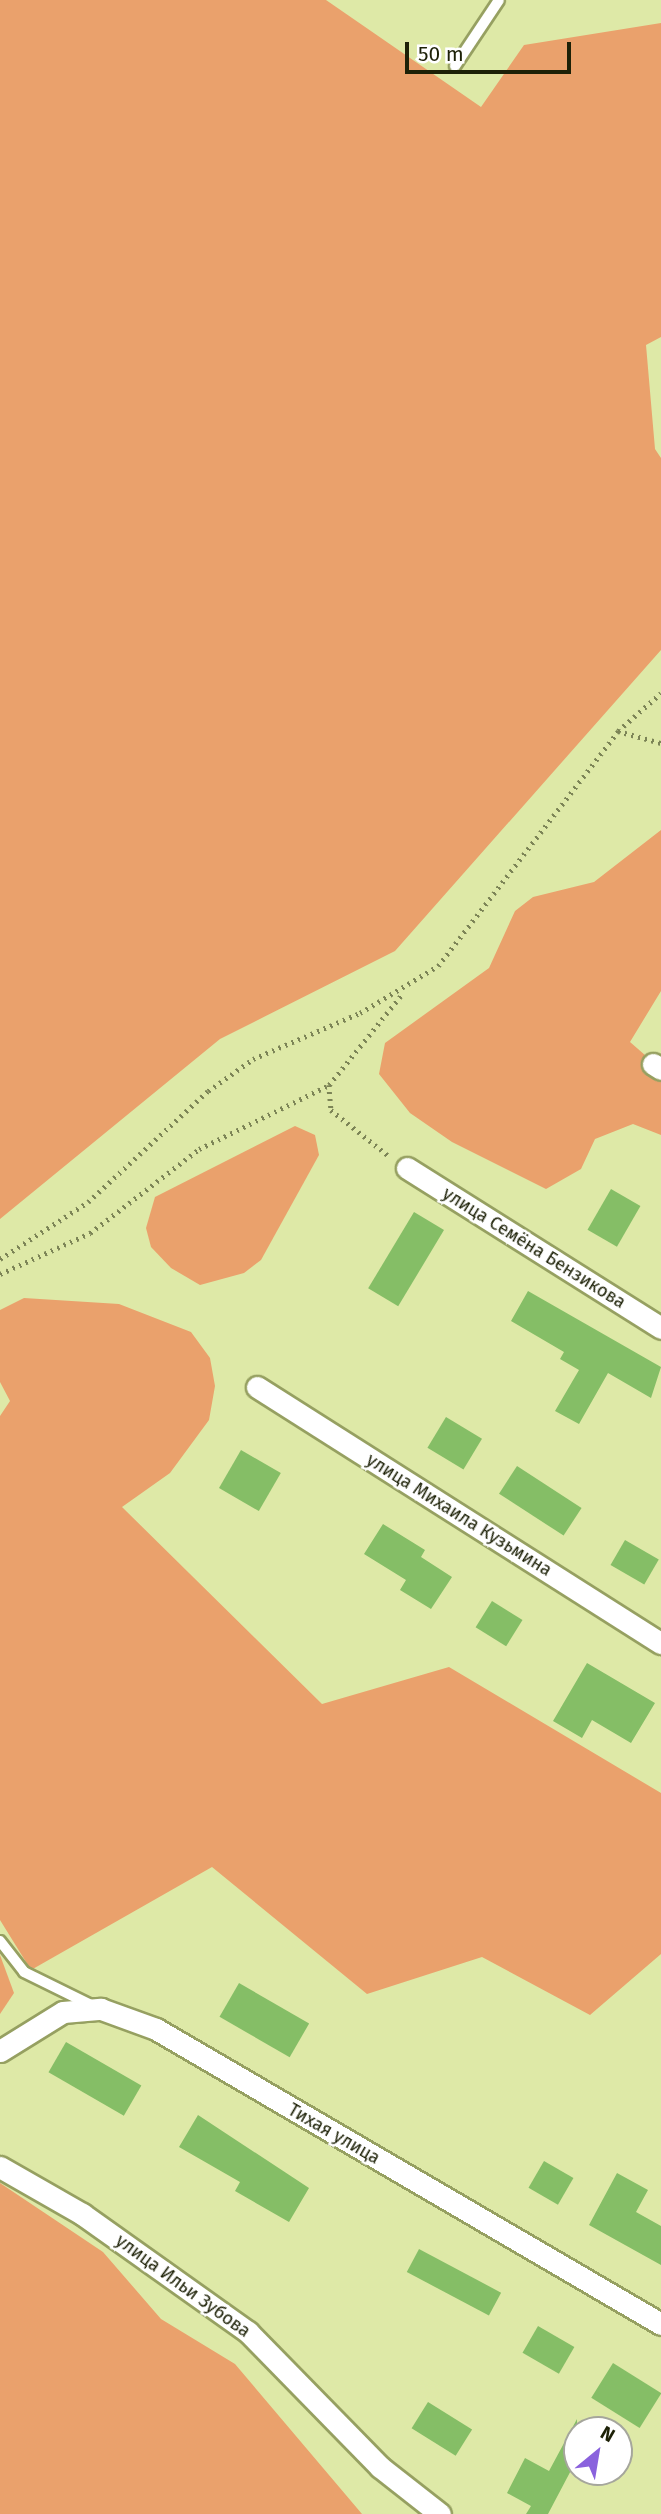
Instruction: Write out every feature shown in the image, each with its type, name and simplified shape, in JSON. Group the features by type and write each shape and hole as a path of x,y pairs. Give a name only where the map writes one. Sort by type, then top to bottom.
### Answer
{"street":[{"name":"улица Семёна Бензикова","path":"407,1168 661,1328"},
{"name":"улица Михаила Кузьмина","path":"257,1387 661,1643"},
{"name":"Тихая улица","path":"0,2051 46,2018 101,2010 156,2029 661,2324"},
{"name":"улица Ильи Зубова","path":"0,2167 82,2214 248,2332 380,2468 440,2514"}],"lane":[{"path":"455,66 499,0"},
{"path":"0,1941 24,1972 101,2010"}],"path":[{"path":"0,1273 90,1233 199,1149 329,1085 406,990 468,931 618,731 661,693"},
{"path":"618,731 661,743"},
{"path":"0,1259 88,1202 181,1114 253,1059 406,990"},
{"path":"329,1085 331,1110 407,1168"}],"shaded area":[{"path":"0,0 326,0 481,107 524,45 661,23 661,337 646,345 655,449 661,458 661,650 395,951 220,1039 0,1219"},
{"path":"661,830 661,991 630,1042 661,1069 661,1135 633,1124 595,1139 581,1169 546,1189 452,1142 410,1113 379,1074 385,1043 489,968 515,911 533,897 594,882"},
{"path":"295,1126 315,1135 319,1155 261,1260 244,1273 200,1285 171,1268 151,1247 146,1228 155,1197"},
{"path":"24,1298 119,1304 191,1332 210,1358 215,1386 209,1420 170,1473 122,1507 322,1704 449,1667 661,1793 661,1954 590,2015 482,1957 367,1994 212,1867 31,1970 0,1920 0,1416 10,1401 0,1382 0,1310"},
{"path":"0,1955 14,1993 0,2014"},
{"path":"0,2183 103,2252 161,2319 235,2364 362,2514 0,2514"}],"building":[{"path":"611,1189 640,1206 617,1247 588,1230"},
{"path":"414,1212 444,1230 398,1306 368,1288"},
{"path":"528,1291 661,1367 651,1398 608,1373 579,1424 555,1411 579,1370 560,1359 564,1352 511,1321"},
{"path":"446,1417 482,1439 463,1469 427,1448"},
{"path":"241,1450 281,1473 259,1511 219,1488"},
{"path":"517,1466 582,1508 564,1536 499,1494"},
{"path":"383,1524 425,1550 421,1557 452,1577 431,1609 400,1590 406,1580 364,1554"},
{"path":"625,1540 659,1560 644,1585 610,1565"},
{"path":"492,1601 523,1620 506,1646 476,1627"},
{"path":"587,1663 655,1703 631,1743 592,1720 582,1738 553,1721"},
{"path":"239,1983 309,2024 290,2057 220,2017"},
{"path":"66,2042 141,2086 124,2116 49,2072"},
{"path":"198,2115 309,2188 289,2222 235,2191 240,2182 179,2147"},
{"path":"544,2161 573,2178 558,2205 529,2188"},
{"path":"617,2173 648,2190 636,2212 661,2226 661,2265 589,2225"},
{"path":"419,2249 501,2293 489,2316 407,2272"},
{"path":"538,2326 574,2347 559,2374 522,2353"},
{"path":"613,2363 661,2393 640,2428 633,2424 633,2416 620,2416 591,2398"},
{"path":"428,2402 472,2430 456,2456 412,2428"},
{"path":"563,2445 563,2486 548,2514 526,2514 531,2506 507,2493 525,2458 549,2471"}]}
